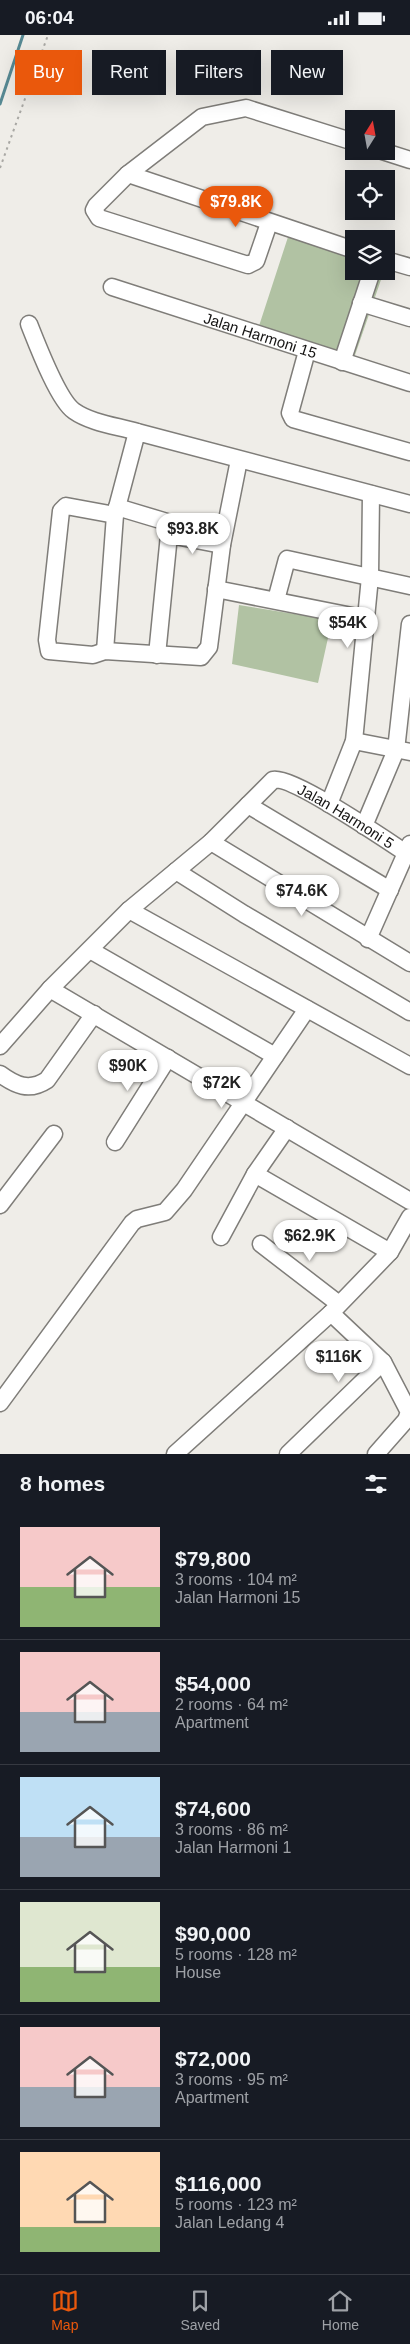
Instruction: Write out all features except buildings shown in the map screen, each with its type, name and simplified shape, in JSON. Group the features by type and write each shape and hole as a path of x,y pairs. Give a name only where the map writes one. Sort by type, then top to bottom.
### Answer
{"street":[{"path":"269,223 256,261 248,265 99,219 95,214 96,206 128,175 202,117 246,108 345,139"},
{"path":"395,155 410,160"},
{"path":"128,175 345,247"},
{"path":"395,263 410,267"},
{"path":"342,362 369,280"},
{"name":"Jalan Harmoni 15","path":"112,287 410,383"},
{"path":"362,303 410,318"},
{"path":"29,324 48,369 70,408 95,420 239,460 410,504"},
{"path":"307,351 290,413 293,419 301,423 410,452"},
{"path":"105,651 116,511 137,432"},
{"path":"157,655 170,525 166,522 116,511 66,505 61,511 47,640 50,651 93,655 105,651 157,655 196,657 205,655 209,647 222,545 239,460"},
{"path":"329,804 354,741 370,577 371,495"},
{"path":"170,535 222,545"},
{"path":"276,601 284,563 287,559 410,586"},
{"path":"216,589 366,619"},
{"path":"364,826 403,751 410,624"},
{"path":"354,741 403,751"},
{"name":"Jalan Harmoni 5","path":"248,805 270,782 277,779 284,780 408,849"},
{"path":"0,1047 50,989 129,910 210,842 248,805 390,890"},
{"path":"210,842 410,963"},
{"path":"368,939 408,849"},
{"path":"176,871 244,914 410,1012"},
{"path":"129,910 410,1066"},
{"path":"90,950 275,1056"},
{"path":"50,989 410,1201"},
{"path":"0,1403 130,1225 137,1219 163,1213 170,1208 307,1009"},
{"path":"0,1074 18,1085 29,1087 47,1080 94,1014"},
{"path":"115,1142 168,1058"},
{"path":"221,1237 255,1174 287,1128"},
{"path":"0,1205 54,1134"},
{"path":"255,1174 390,1252"},
{"path":"175,1454 335,1308 390,1252 410,1217"},
{"path":"261,1244 335,1308 383,1362 409,1412 406,1420 376,1454"},
{"path":"288,1454 383,1362"}],"path":[{"path":"0,168 48,35"}],"green space":[{"path":"288,237 345,254 345,280 381,280 354,358 259,326"},
{"path":"239,605 332,620 318,683 232,664"}],"waterway":[{"path":"0,104 23,35"}]}
